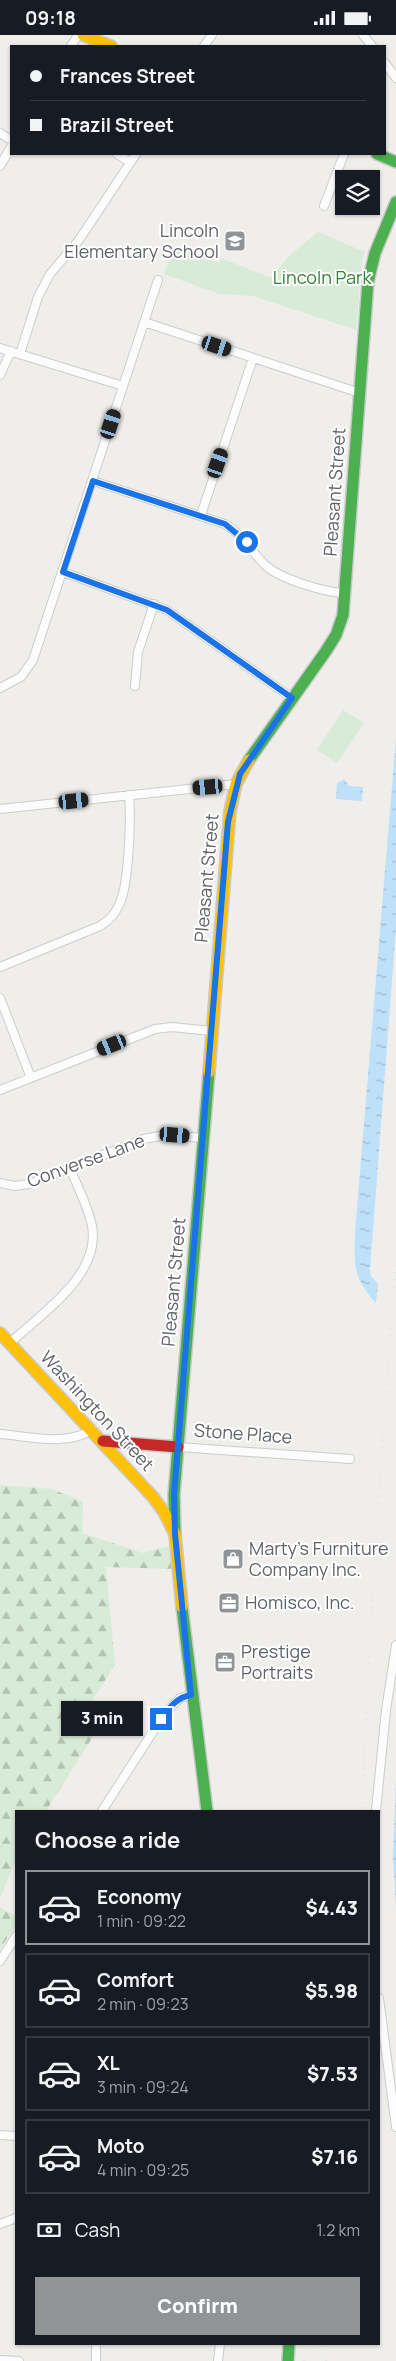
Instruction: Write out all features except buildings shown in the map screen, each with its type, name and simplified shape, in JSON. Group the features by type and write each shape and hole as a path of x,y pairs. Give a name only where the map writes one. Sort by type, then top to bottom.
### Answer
{"main road":[{"path":"83,35 108,45"},
{"path":"379,155 396,162"},
{"name":"Pleasant Street","path":"175,1534 174,1495 228,822 236,784 251,755 336,635 343,615 370,273 375,253 396,202"},
{"name":"Washington Street","path":"0,1333 103,1441 164,1512 175,1534 191,1695 207,1810"},
{"name":"Stone Place","path":"103,1441 178,1447"},
{"path":"288,2361 289,2345"}],"street":[{"path":"363,35 371,45"},
{"path":"386,64 396,78"},
{"path":"0,166 10,149"},
{"path":"119,155 130,162"},
{"path":"20,354 38,297 50,273 79,240 135,155"},
{"path":"324,206 344,155"},
{"path":"0,688 17,680 30,665 63,572 158,280"},
{"path":"144,322 360,393"},
{"path":"0,348 123,386"},
{"path":"0,375 11,351"},
{"path":"201,515 253,358"},
{"path":"93,481 201,515 234,529 272,571 328,591 346,593"},
{"path":"63,572 154,604 185,621 292,698"},
{"path":"135,686 138,652 154,604"},
{"path":"0,809 236,784"},
{"path":"0,967 100,926 113,915 120,904 124,891 130,817 129,795"},
{"path":"0,998 31,1078"},
{"path":"0,1091 155,1029 172,1027 211,1031"},
{"name":"Converse Lane","path":"0,1183 24,1185 144,1139 165,1135 203,1137"},
{"path":"10,1343 75,1283 89,1259 92,1246 92,1225 70,1168"},
{"path":"0,1434 67,1438 84,1436 92,1429"},
{"name":"Stone Place","path":"178,1447 350,1459"},
{"path":"376,1810 386,1711 396,1645"},
{"path":"103,1810 165,1713 180,1698 191,1695"},
{"path":"0,1961 15,1938"},
{"path":"380,2006 396,2127"},
{"path":"0,2135 15,2136"},
{"path":"0,2224 15,2218"},
{"path":"96,2345 96,2361"},
{"path":"218,2361 220,2345"},
{"path":"0,2360 19,2361"}],"green space":[{"name":"Lincoln Park","path":"318,232 365,252 362,262 356,330 253,296 220,294 164,274 175,246 219,263 221,258 271,278 289,256"},
{"path":"343,710 364,723 337,763 317,750"},
{"path":"0,1485 52,1489 83,1502 82,1533 143,1553 169,1546 172,1569 106,1567 115,1664 83,1716 99,1727 47,1810 15,1810 15,1862 0,1898"},
{"path":"0,1907 15,1916 15,1926 0,1949"}],"water":[{"path":"396,738 396,928 370,1269 371,1276 378,1284 376,1303 363,1286 356,1271 355,1232"},
{"path":"344,779 349,786 363,787 362,801 336,799 337,783"},
{"path":"396,1780 396,1910 393,1856"}],"railway":[{"path":"361,1810 376,1529 396,1261"},
{"path":"304,2361 305,2345"},
{"path":"326,2361 327,2345"}],"traffic: fast":[{"path":"379,155 396,162"},
{"path":"249,760 326,651 336,635 343,615 368,282 375,253 396,202"},
{"path":"175,1534 174,1495 209,1072"},
{"path":"182,1607 207,1810"},
{"path":"288,2361 289,2345"}],"traffic: slow":[{"path":"83,35 108,45"},
{"path":"209,1072 230,811 236,784 249,760"},
{"path":"0,1333 153,1497 164,1512 175,1534 182,1607"}],"traffic: jam":[{"path":"103,1441 178,1447"}],"place":[{"name":"Lincoln Elementary School","path":"235,241"},
{"name":"Marty's Furniture Company Inc.","path":"233,1559"},
{"name":"Homisco, Inc.","path":"229,1603"},
{"name":"Prestige Portraits","path":"225,1662"}],"route":[{"path":"161,1719 180,1698 185,1695 191,1695 175,1534 174,1495 228,822 234,790 243,768 292,698 195,627 167,610 143,599 63,572 93,481 225,524 234,529 247,542"}]}
